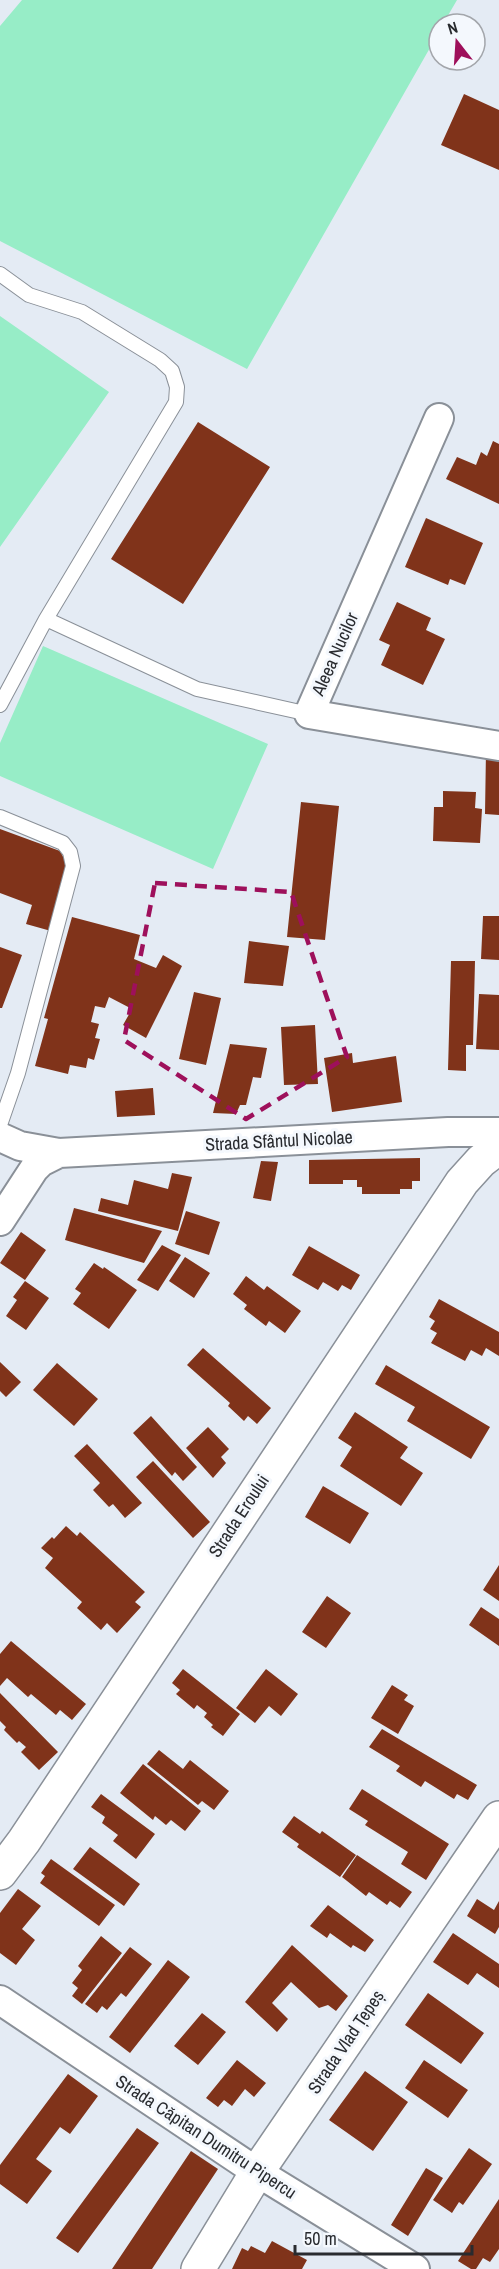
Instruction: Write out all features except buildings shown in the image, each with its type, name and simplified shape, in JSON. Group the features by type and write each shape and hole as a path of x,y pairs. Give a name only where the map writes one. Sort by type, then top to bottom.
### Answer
{"main road":[{"name":"Strada Eroului","path":"0,1873 24,1841 455,1192 490,1154"},
{"name":"Strada Vlad Țepeș","path":"198,2269 257,2172 499,1818"}],"street":[{"name":"Aleea Nucilor","path":"439,418 309,714 499,746"},
{"name":"Strada Sfântul Nicolae","path":"0,1137 20,1146 59,1153 448,1132 499,1132"},
{"name":"Strada Sfântul Nicolae","path":"0,1221 34,1169 59,1153"},
{"name":"Strada Căpitan Dumitru Pipercu","path":"0,2000 257,2172 415,2269"}],"lane":[{"path":"0,274 29,295 82,312 160,360 172,371 177,387 176,402 46,619 0,705"},
{"path":"46,619 197,689 309,714"},
{"path":"0,817 63,843 69,852 73,866 18,1073 0,1125"}],"highlighted area":[{"path":"155,883 291,892 347,1057 246,1119 124,1040"}],"green space":[{"path":"22,0 457,0 450,12 427,12 427,53 247,369 0,241 0,26"},
{"path":"0,316 109,392 0,547"},
{"path":"43,646 268,744 213,869 0,776 0,743"}]}
